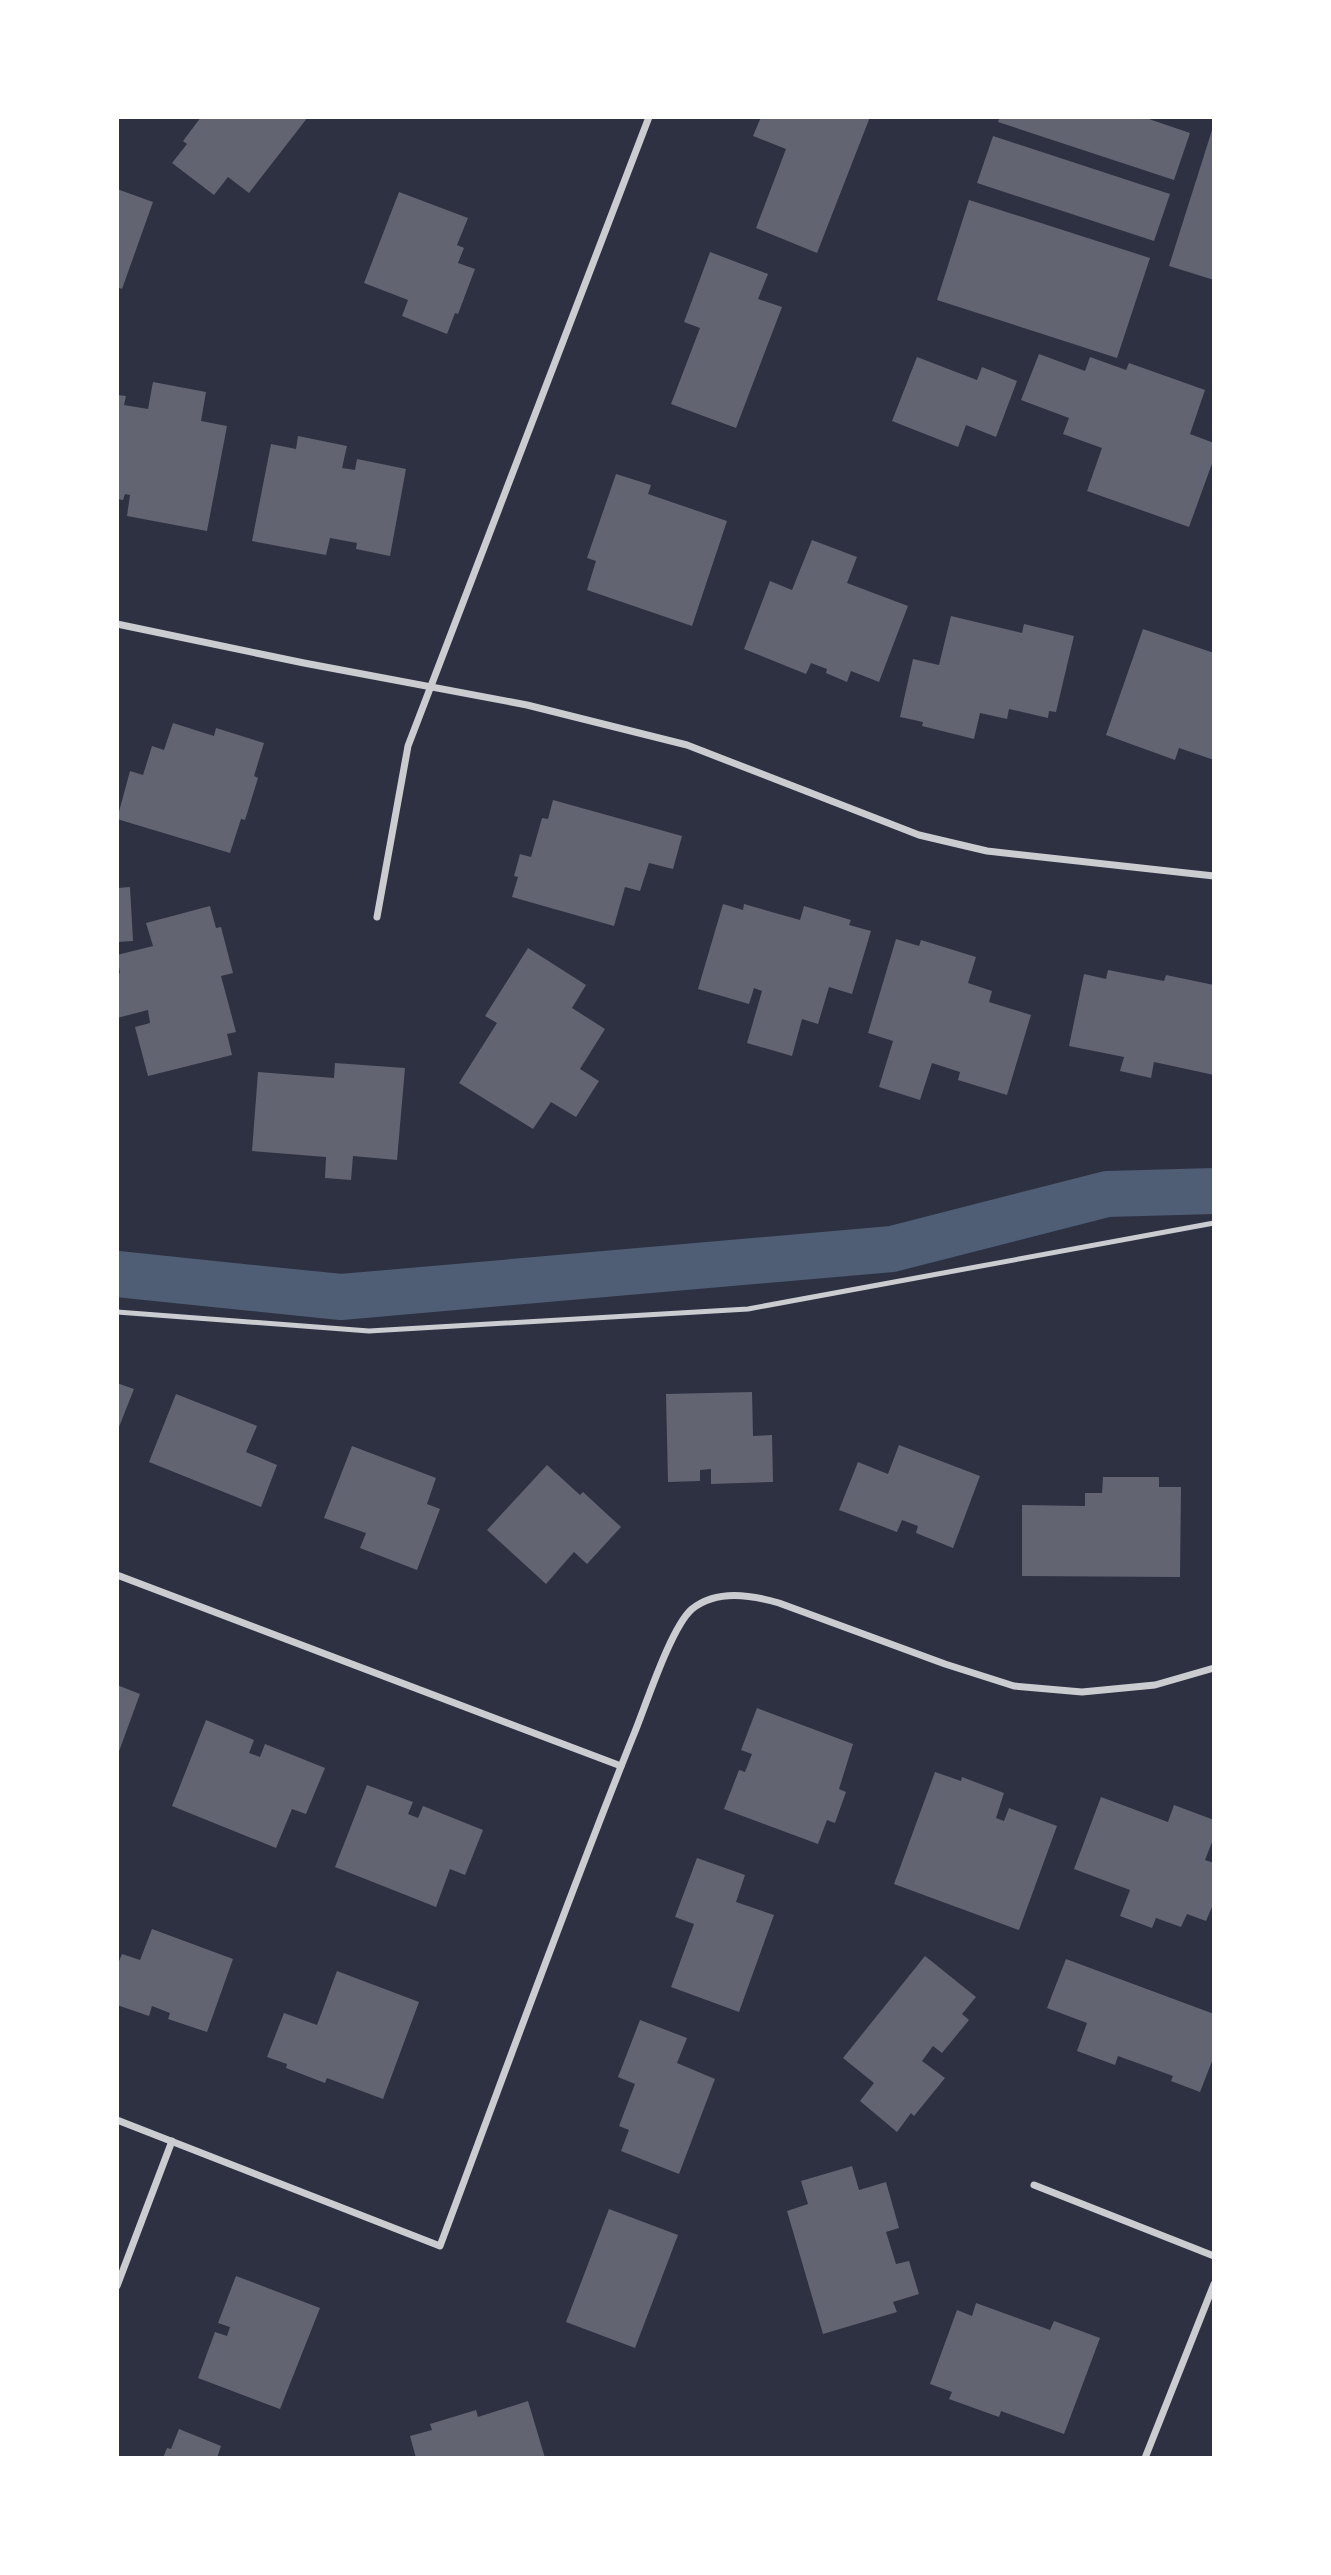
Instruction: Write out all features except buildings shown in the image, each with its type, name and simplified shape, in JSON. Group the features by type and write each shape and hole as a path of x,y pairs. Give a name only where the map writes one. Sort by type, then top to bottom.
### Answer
{"street":[{"path":"377,917 408,746 649,117"},
{"path":"117,624 527,705 687,745 932,838 987,851 1214,876"},
{"path":"117,1575 621,1766"},
{"path":"117,2120 440,2246 621,1766 676,1630 692,1609 719,1597 750,1595 779,1603 945,1664 1014,1685 1082,1692 1155,1685 1214,1668"},
{"path":"117,2286 172,2141"},
{"path":"1034,2185 1214,2256"},
{"path":"1145,2458 1214,2284"}],"lane":[{"path":"117,1312 369,1331 748,1309 1214,1223"}],"waterway":[{"path":"117,1274 341,1297 892,1249 1107,1194 1214,1191"}]}
